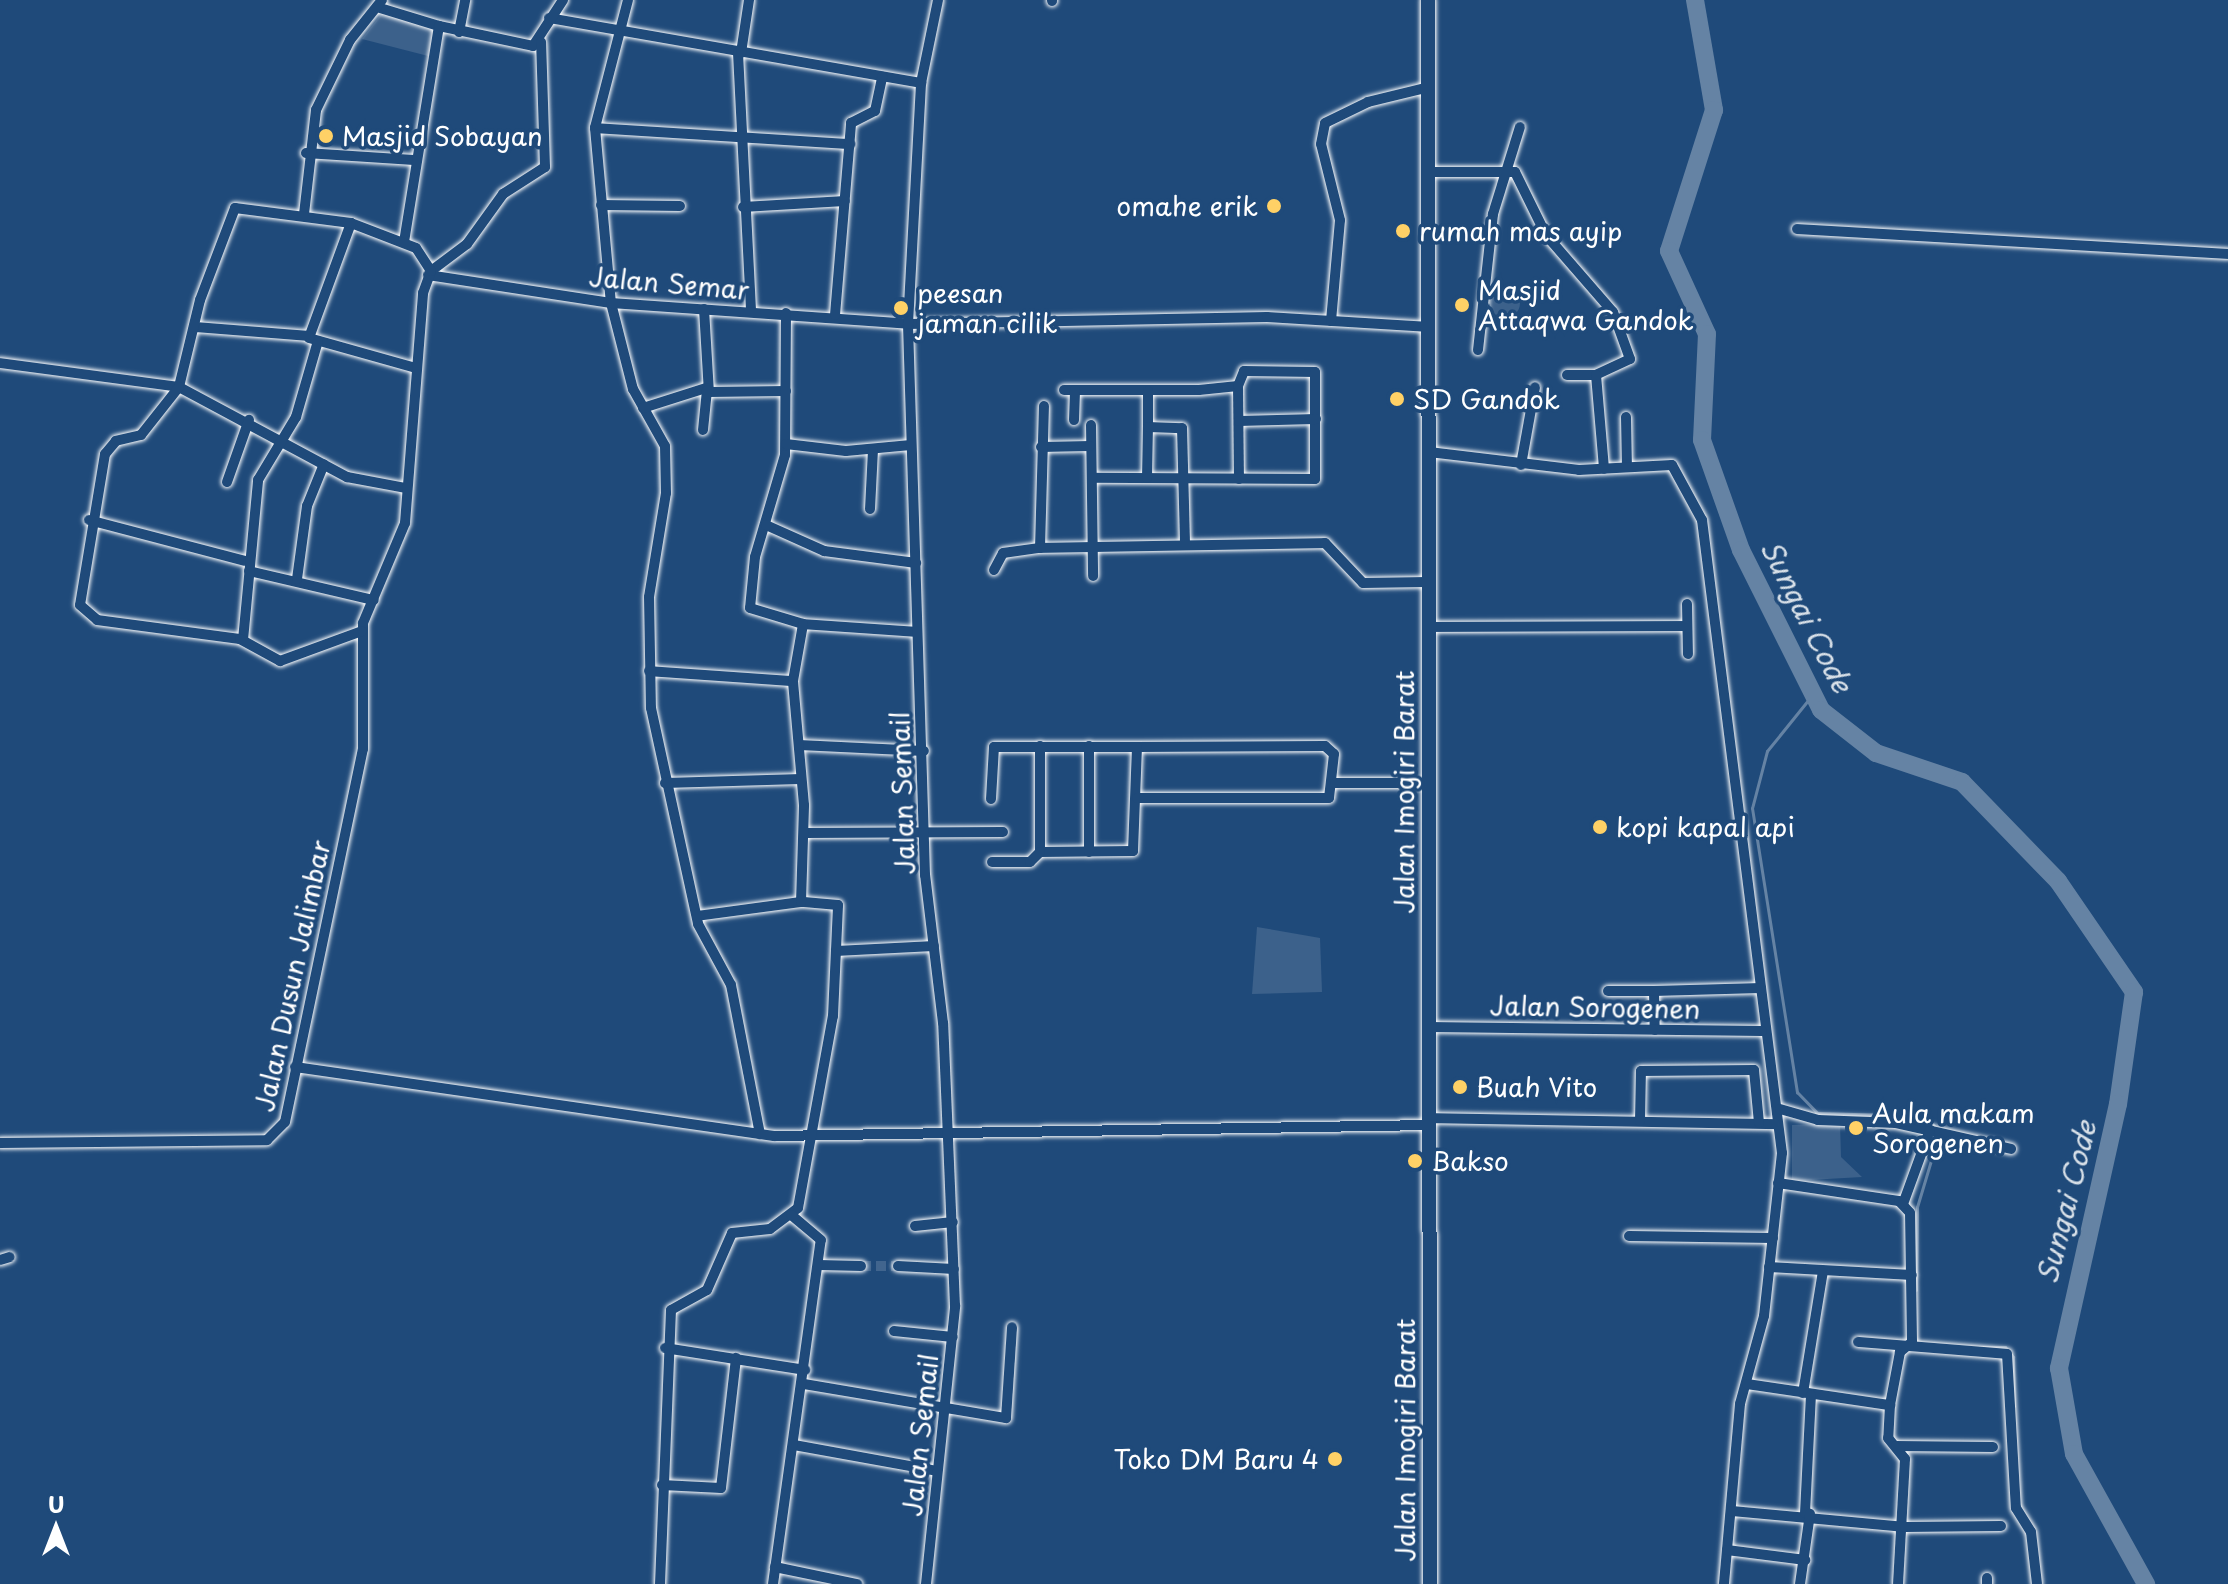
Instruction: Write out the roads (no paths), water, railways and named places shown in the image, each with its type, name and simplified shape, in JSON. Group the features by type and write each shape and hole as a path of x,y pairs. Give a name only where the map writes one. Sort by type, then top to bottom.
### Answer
{"main road":[{"name":"Jalan Imogiri Barat","path":"1428,0 1431,172 1427,582 1430,1584"}],"street":[{"path":"459,32 465,0"},
{"path":"362,631 287,662 266,658 243,640 86,614 79,595 89,520 110,446 141,435 179,387 230,210 304,214 351,223 404,242 430,273 467,244 503,194 545,167 541,42 549,18 563,0"},
{"path":"628,0 595,128 611,303 643,408 665,446 666,493 649,597 649,671 665,783 697,916 731,985 760,1134"},
{"path":"749,0 739,53 737,134 751,312"},
{"name":"Jalan Semail","path":"926,1584 953,1337 954,1269 948,1136 924,833 924,751 917,632 908,324 921,83 938,0"},
{"path":"304,214 306,153 337,64 381,4 459,32 521,46 541,42"},
{"path":"549,18 620,35 921,83"},
{"path":"404,242 414,160 439,26"},
{"path":"835,315 851,123 875,111 882,77"},
{"path":"1331,321 1341,230 1321,144 1325,123 1356,106 1429,87"},
{"path":"1478,350 1505,168 1520,127"},
{"path":"595,128 737,134 850,144"},
{"path":"306,153 414,160"},
{"path":"1431,172 1505,168 1515,172 1554,245 1613,312 1631,357 1596,375 1567,375"},
{"path":"743,207 845,201"},
{"path":"601,205 680,206"},
{"path":"243,640 247,566 261,469 283,439 351,223"},
{"path":"1797,229 2228,254"},
{"name":"Jalan Semar","path":"430,273 611,303 835,315 908,324 1331,321 1430,327"},
{"name":"Jalan Dusun Jalimbar","path":"0,1143 272,1139 285,1122 363,749 362,631 402,536 416,368 430,273"},
{"path":"703,430 707,389 704,309"},
{"path":"786,313 786,444 750,608 803,624 917,632"},
{"path":"194,327 313,339 416,368"},
{"path":"0,363 179,387 249,420 347,477 405,488"},
{"path":"1092,478 1185,479 1239,479 1315,479 1315,372 1244,371 1238,386 1239,479"},
{"path":"1596,375 1604,469"},
{"path":"1074,420 1069,390 1148,391 1238,386"},
{"path":"1521,465 1535,387"},
{"path":"643,408 707,389 786,391"},
{"path":"1147,478 1148,391"},
{"path":"1040,548 1044,406"},
{"path":"1626,417 1627,467"},
{"path":"1239,421 1316,419"},
{"path":"227,482 249,420"},
{"path":"1091,425 1093,576"},
{"path":"1148,427 1184,429 1185,545"},
{"path":"786,444 873,450 911,445"},
{"path":"1041,447 1090,446"},
{"path":"870,509 873,450"},
{"path":"1429,452 1521,465 1604,469 1679,468 1702,520 1761,988 1762,1031 1780,1109 1773,1238 1747,1384 1724,1584"},
{"path":"297,579 307,506 324,464"},
{"path":"89,520 374,600"},
{"path":"766,525 824,551 916,563"},
{"path":"994,570 1003,553 1040,548 1325,543 1363,583 1427,582"},
{"path":"1687,604 1688,654"},
{"path":"801,902 804,833 793,681 803,624"},
{"path":"1427,627 1687,626"},
{"path":"649,671 793,681"},
{"path":"799,745 924,751"},
{"path":"992,862 1030,862 1040,852 1040,746"},
{"path":"1089,746 1089,852"},
{"path":"991,799 994,747 1325,746 1334,754 1335,783 1329,798 1137,798"},
{"path":"1040,852 1133,851 1137,747"},
{"path":"665,783 801,779"},
{"path":"1335,783 1428,783"},
{"path":"804,833 1003,832"},
{"path":"660,1584 665,1348 674,1304 707,1290 732,1233 770,1229 791,1215 801,1202 814,1138 836,951 838,905 801,902 697,916"},
{"path":"836,951 934,946"},
{"path":"1608,991 1761,988"},
{"path":"1654,991 1655,1030"},
{"name":"Jalan Sorogenen","path":"1428,1027 1762,1031"},
{"path":"295,1067 760,1134 814,1138 1428,1122 1775,1124"},
{"path":"1640,1121 1641,1071 1754,1070 1759,1123"},
{"path":"1780,1109 1934,1131 2011,1149"},
{"path":"1903,1204 1934,1131"},
{"path":"1778,1183 1903,1204 1912,1218 1912,1342 1905,1349 1890,1405 1888,1438 1905,1459 1905,1527 1898,1584"},
{"path":"773,1584 819,1265 820,1235 791,1215"},
{"path":"915,1226 953,1222"},
{"path":"1629,1236 1773,1238"},
{"path":"819,1265 861,1266"},
{"path":"898,1266 954,1269"},
{"path":"1769,1267 1912,1275"},
{"path":"1800,1584 1808,1514 1807,1394 1823,1271"},
{"path":"804,1384 944,1411 1010,1415 1012,1327"},
{"path":"894,1331 953,1337"},
{"path":"1858,1342 1905,1349 1997,1348 2011,1360 2016,1508 2031,1532 2037,1584"},
{"path":"665,1348 805,1370"},
{"path":"662,1485 721,1488 736,1358"},
{"path":"1747,1384 1890,1405"},
{"path":"794,1445 937,1471"},
{"path":"1896,1446 1993,1447"},
{"path":"1732,1511 1808,1514 1905,1527 2001,1526"},
{"path":"1727,1550 1805,1560"},
{"path":"775,1567 857,1584"}],"waterway":[{"name":"Sungai Code","path":"1695,0 1714,110 1669,251 1707,334 1702,440 1741,550 1821,710 1876,753 1962,782 2058,881 2134,992 2118,1104 2059,1368 2074,1454 2146,1584"},
{"path":"1813,694 1767,751 1752,808 1797,1092 1817,1113 1926,1116 1935,1127"},
{"path":"1916,1290 1917,1207 1938,1137"},
{"path":"1979,1347 2005,1347 2013,1357 2014,1406"}],"tunnel":[{"path":"861,1266 898,1266"}],"place":[{"name":"Masjid Sobayan","path":"326,136"},
{"name":"omahe erik","path":"1274,206"},
{"name":"rumah mas ayip","path":"1403,231"},
{"name":"Masjid Attaqwa Gandok","path":"1462,305"},
{"name":"peesan jaman cilik","path":"901,308"},
{"name":"SD Gandok","path":"1397,399"},
{"name":"kopi kapal api","path":"1600,827"},
{"name":"Buah Vito","path":"1460,1087"},
{"name":"Aula makam Sorogenen","path":"1856,1128"},
{"name":"Bakso","path":"1415,1161"},
{"name":"Toko DM Baru 4","path":"1335,1459"}]}
